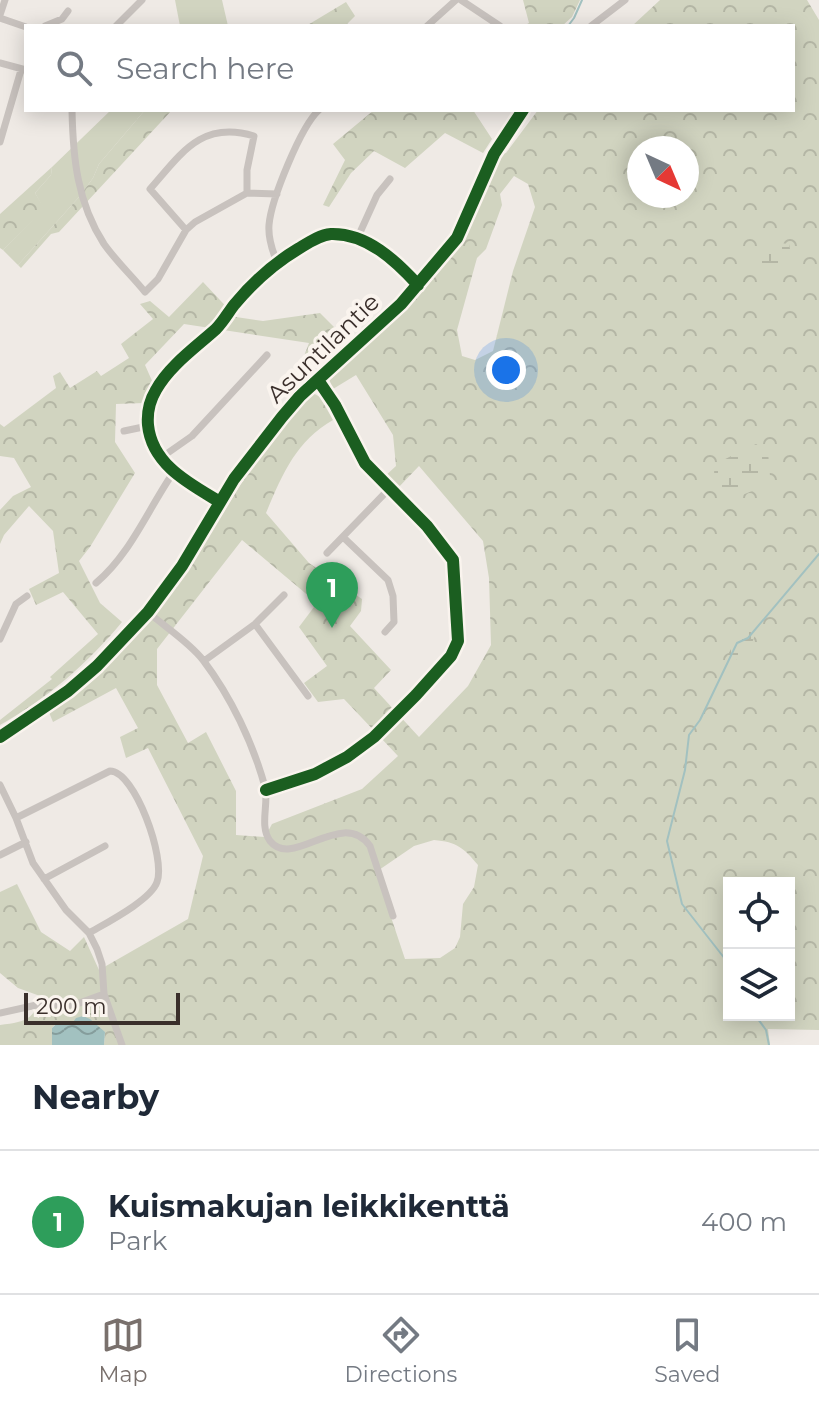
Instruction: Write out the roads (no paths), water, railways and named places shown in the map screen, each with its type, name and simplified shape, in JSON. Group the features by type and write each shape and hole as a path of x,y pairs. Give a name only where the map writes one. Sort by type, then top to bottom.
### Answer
{"street":[{"path":"5,0 0,16 24,26"},
{"path":"118,24 142,0"},
{"path":"429,24 458,0 497,24"},
{"path":"594,24 625,0"},
{"path":"50,24 62,19 68,11"},
{"path":"0,63 23,70 0,142"},
{"path":"72,112 73,159 82,196 103,242 145,292 158,279 186,230 247,193 277,194"},
{"path":"277,262 271,246 269,225 277,194 304,128 317,112"},
{"name":"Asuntilantie","path":"0,737 68,691 97,666 148,612 182,566 251,456 300,396 418,285 457,238 494,154 522,112"},
{"path":"186,230 150,189 186,148 202,136 239,132 254,136 247,170 247,193"},
{"path":"357,239 377,195 390,179"},
{"path":"220,502 173,473 162,457 148,426 150,405 158,386 219,326 249,288 277,262 319,237 336,234 357,239 380,250 398,263 418,285"},
{"path":"162,457 192,436 267,355"},
{"path":"266,790 315,774 347,757 374,737 451,656 458,641 453,560 427,526 365,463 335,405 318,380"},
{"path":"124,431 148,426"},
{"path":"96,583 131,544 173,473"},
{"path":"327,553 389,489"},
{"path":"343,537 388,580 393,596 394,622 385,632"},
{"path":"204,661 255,624 284,595"},
{"path":"0,639 16,604 27,596"},
{"path":"148,612 204,661 243,727 266,790 265,821 271,842 282,848 300,847 337,833 353,832 365,837 393,916"},
{"path":"255,624 308,696"},
{"path":"16,818 110,771 118,771 127,780 156,840 158,882 149,895 89,933"},
{"path":"1,787 33,863 66,910 89,933 102,964 104,994 122,1045"},
{"path":"0,855 26,842"},
{"path":"44,879 105,846"},
{"path":"0,1013 41,1004 74,1005 104,994"}],"water":[{"path":"83,1016 105,1032 104,1045 52,1045 52,1028 58,1022 71,1025 76,1018"}],"waterway":[{"path":"570,24 582,0"},
{"path":"723,956 682,904 667,841 685,770 689,735 700,720 737,643 748,638 819,554"},
{"path":"759,1021 766,1030 769,1045"}],"place":[{"name":"Kuismakujan leikkikenttä","path":"332,628"}]}
